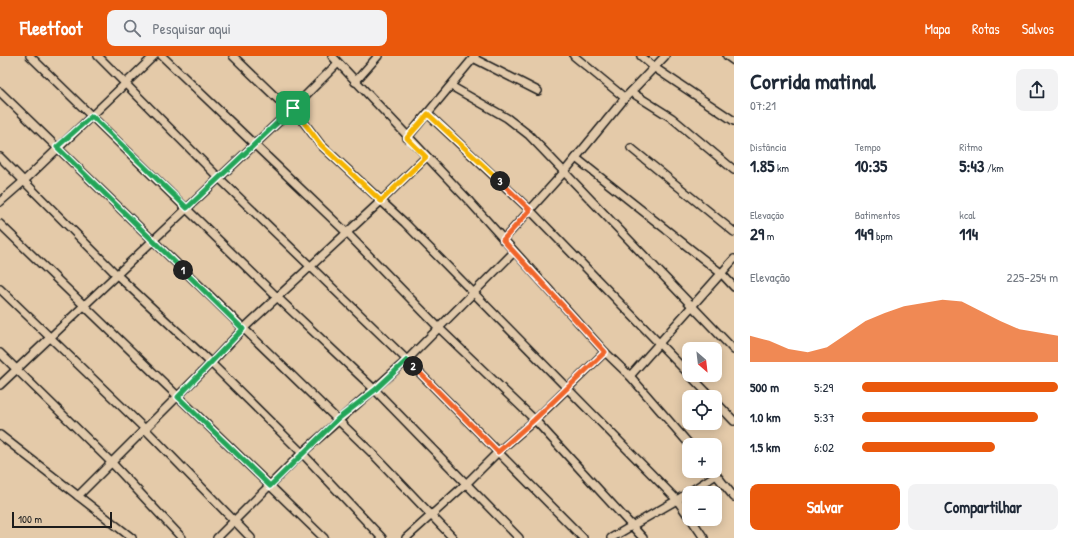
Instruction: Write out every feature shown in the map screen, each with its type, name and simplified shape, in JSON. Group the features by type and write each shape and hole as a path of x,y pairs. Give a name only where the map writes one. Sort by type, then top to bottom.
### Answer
{"street":[{"path":"30,56 278,298 375,390 519,538"},
{"path":"98,56 219,178 407,360 583,538"},
{"path":"0,202 24,181 57,147 92,116 154,56"},
{"path":"162,56 347,233 439,328 534,420 643,538"},
{"path":"232,56 291,110 321,145 405,223 569,388 682,507"},
{"path":"332,56 407,138 470,202 605,352 630,376 684,438"},
{"path":"355,82 378,56"},
{"path":"574,56 625,98"},
{"path":"641,56 655,68 734,121"},
{"path":"503,240 565,171 625,98 665,56"},
{"path":"727,56 734,61"},
{"path":"407,138 474,57 538,91"},
{"path":"0,385 117,276 291,110 338,63"},
{"path":"451,86 519,127 565,171 734,350"},
{"path":"0,92 152,241 338,419 453,538"},
{"path":"631,92 672,118 734,170"},
{"path":"428,114 530,210 704,390"},
{"path":"631,148 734,232"},
{"path":"78,496 178,397 243,329 278,298 426,157"},
{"path":"0,158 117,276 211,363 302,453 382,538"},
{"path":"576,158 722,274 734,287"},
{"path":"0,224 324,538"},
{"path":"217,538 338,419 375,390 407,360 514,252"},
{"path":"630,376 722,274 734,258"},
{"path":"0,289 145,428 251,538"},
{"path":"406,538 569,388 605,352"},
{"path":"0,353 112,463 182,538"},
{"path":"722,408 734,421"},
{"path":"0,435 132,538"},
{"path":"611,538 677,500 708,478"},
{"path":"719,478 734,497"},
{"path":"696,526 704,538"}],"route":[{"path":"293,108 314,138 381,201 426,157 407,138 428,114 530,210 503,240 605,352 569,388 498,452 407,360 375,390 338,419 270,486 178,397 243,329 57,147 92,116 187,208 293,108"}]}
